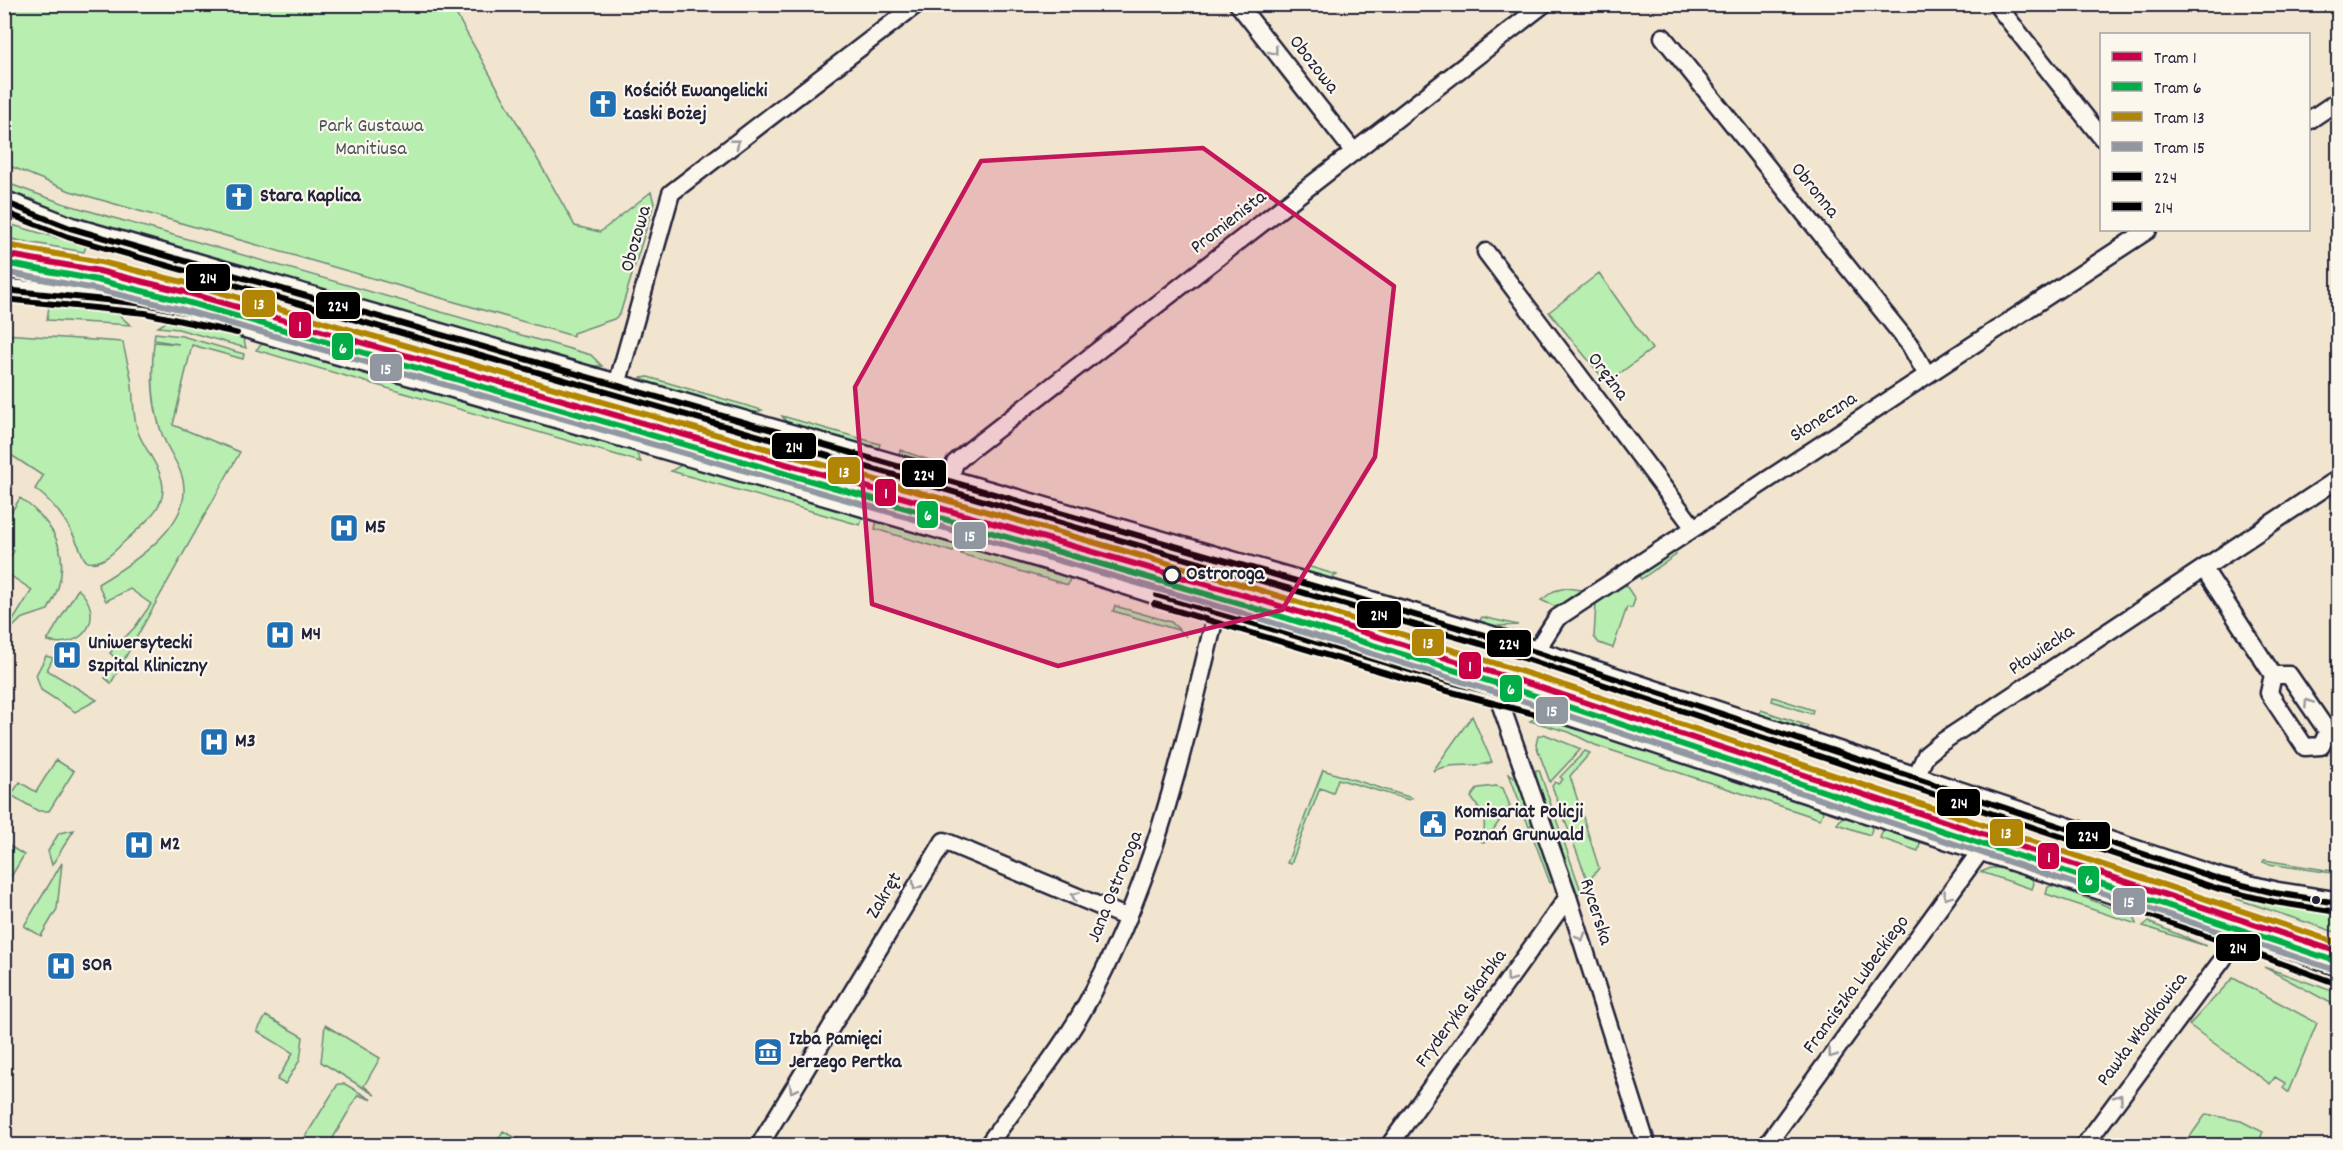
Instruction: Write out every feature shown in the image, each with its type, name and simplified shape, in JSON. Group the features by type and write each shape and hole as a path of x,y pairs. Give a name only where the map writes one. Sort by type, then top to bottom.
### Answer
{"street":[{"name":"Obozowa","path":"616,385 671,193 917,4"},
{"name":"Obozowa","path":"1238,4 1354,152"},
{"name":"Promienista","path":"948,481 955,463 970,450 1544,4"},
{"path":"1996,4 2100,135"},
{"name":"Obronna","path":"1663,37 1910,345 1927,375"},
{"path":"2310,120 2338,101"},
{"path":"4,202 70,228 1074,519 1309,584 1538,654 2231,883 2338,903"},
{"name":"Słoneczna","path":"1538,654 1545,636 1557,618 2146,231"},
{"name":"Orężna","path":"1486,252 1694,528"},
{"path":"4,290 146,304 223,320 1062,563 1216,613 1572,715 2136,900 2230,937 2338,975"},
{"name":"Płowiecka","path":"1915,778 1926,755 1942,742 2338,479"},
{"path":"1062,563 1074,519"},
{"path":"2204,569 2272,675"},
{"name":"Jana Ostroroga","path":"987,1146 1080,1014 1128,918 1165,816 1216,613"},
{"name":"Rycerska","path":"1497,694 1568,897 1647,1146"},
{"name":"Zakręt","path":"759,1146 944,841 1128,918"},
{"name":"Franciszka Lubeckiego","path":"1766,1146 1982,849"},
{"name":"Fryderyka Skarbka","path":"1389,1146 1568,897"},
{"name":"Pawła Włodkowica","path":"2084,1146 2223,959 2230,937"}],"highlighted area":[{"path":"1203,148 1394,286 1375,457 1282,610 1058,666 872,604 855,387 981,161"}],"green space":[{"name":"Park Gustawa Manitiusa","path":"4,5 451,5 575,226 600,232 651,192 654,203 620,314 614,319 573,333 573,336 70,191 5,164"},
{"path":"4,182 65,204 591,355 602,366 589,366 59,214 32,199 5,191"},
{"path":"5,223 86,246 84,252 5,238"},
{"path":"48,267 151,288 150,291 5,278 5,271 46,278"},
{"path":"1599,273 1652,349 1607,383 1549,312"},
{"path":"49,306 116,312 130,325 47,320"},
{"path":"171,319 243,337 246,348 178,329 158,327"},
{"path":"155,333 182,336 244,354 243,359 192,345 173,425 240,452 111,683 105,678 116,659 110,653 135,627 151,604 130,589 106,601 98,584 139,557 166,532 176,519 182,504 184,489 179,468 158,423 152,377 154,342 179,344 154,340"},
{"path":"4,334 123,342 131,378 136,425 154,461 163,491 159,505 149,519 104,559 87,562 75,538 52,503 35,489 43,476 5,451"},
{"path":"263,343 635,450 641,462 256,350"},
{"path":"648,377 762,410 754,413 650,383 641,378"},
{"path":"782,416 880,444 878,450 787,423"},
{"path":"900,450 932,461 924,463 899,455"},
{"path":"683,464 863,516 860,525 671,471"},
{"path":"20,498 46,522 60,548 62,563 56,593 48,610 21,619 11,629 9,627 32,590 5,572 5,567 14,551 5,544 5,507 12,511"},
{"path":"877,520 956,543 953,552 875,529"},
{"path":"964,545 1070,577 1068,585 961,554"},
{"path":"1673,551 1676,555 1641,579 1638,575"},
{"path":"1307,566 1337,575 1330,579 1305,572"},
{"path":"1625,584 1635,599 1632,608 1627,607 1613,648 1599,643 1594,637 1596,603"},
{"path":"1566,588 1581,590 1556,607 1541,600 1554,591"},
{"path":"78,589 90,609 91,619 88,628 72,641 61,643 47,641"},
{"path":"1115,606 1171,622 1187,637 1178,630 1113,611"},
{"path":"1482,617 1518,625 1499,626 1479,622"},
{"path":"46,656 53,658 47,670 97,700 75,712 41,690 36,675"},
{"path":"1773,697 1813,710 1812,714 1772,701"},
{"path":"1761,710 1808,726 1802,730 1759,716"},
{"path":"1472,716 1492,762 1448,766 1433,771"},
{"path":"1535,718 1585,730 1820,808 1823,812 1820,819 1595,745 1569,732 1530,721"},
{"path":"1544,734 1581,749 1550,782 1536,745 1538,736"},
{"path":"1585,751 1590,753 1570,776 1599,868 1588,882 1552,786 1563,779 1560,777"},
{"path":"56,760 74,771 49,811 38,811 11,795 20,782 36,792"},
{"path":"1323,770 1412,798 1409,800 1338,779 1333,793 1320,788 1291,864 1287,863"},
{"path":"1536,770 1539,770 1581,891 1578,895 1535,779"},
{"path":"1509,774 1517,780 1533,822 1529,827"},
{"path":"1496,786 1503,788 1510,806 1484,843 1481,841 1484,829 1483,818 1471,797 1478,788"},
{"path":"1843,816 1870,824 1872,829 1870,835 1837,824"},
{"path":"1886,829 1921,841 1918,851 1880,838"},
{"path":"74,830 52,865 48,851 59,833"},
{"path":"1537,832 1555,881 1550,883 1533,837"},
{"path":"5,843 24,855 5,887"},
{"path":"2264,860 2338,872 2338,874 2269,864 2263,862"},
{"path":"62,863 57,909 41,936 24,926"},
{"path":"1991,868 2002,868 2031,878 2034,883 2032,889 1981,872"},
{"path":"2053,885 2135,917 2136,924 2046,894 2048,887"},
{"path":"2235,896 2338,914 2338,933 2237,899"},
{"path":"2148,922 2206,946 2143,926"},
{"path":"2264,967 2338,993 2338,1007"},
{"path":"2233,978 2317,1023 2288,1092 2283,1088 2285,1083 2275,1077 2270,1084 2189,1025"},
{"path":"266,1016 303,1037 300,1060 285,1084 277,1080 293,1053 257,1031"},
{"path":"325,1025 380,1058 364,1086 375,1095 321,1062"},
{"path":"338,1084 345,1084 372,1100 358,1095 329,1145 300,1145"},
{"path":"2206,1114 2241,1121 2263,1132 2257,1145 2184,1145"},
{"path":"503,1131 529,1145 495,1145"}],"tram line":[{"name":"13","path":"6,245 101,262 187,283 1250,587 1539,677 2338,943"},
{"name":"1","path":"4,254 99,271 185,292 1247,596 1536,686 2338,952"},
{"name":"6","path":"4,263 97,280 183,301 1244,605 1533,695 2335,961"},
{"name":"15","path":"4,272 95,289 180,309 1242,613 1530,703 2332,969"}],"transit line":[{"name":"224","path":"4,202 70,228 1484,635 2222,880 2275,893 2338,903"},
{"name":"214","path":"4,212 68,237 1481,644 2219,889 2274,902 2337,912"},
{"name":"224","path":"4,290 146,304 239,324"},
{"name":"214","path":"4,299 145,313 237,333"},
{"name":"224","path":"1157,595 1447,681 1563,712"},
{"name":"214","path":"1154,604 1444,690 1561,721"},
{"name":"224","path":"2144,904 2338,975"},
{"name":"214","path":"2141,912 2335,983"}],"place":[{"name":"Kościół Ewangelicki Łaski Bożej","path":"603,104"},
{"name":"Stara Kaplica","path":"239,197"},
{"name":"M5","path":"344,528"},
{"name":"Ostroroga","path":"1172,575"},
{"name":"M4","path":"280,635"},
{"name":"Uniwersytecki Szpital Kliniczny","path":"67,655"},
{"name":"M3","path":"214,742"},
{"name":"Komisariat Policji Poznań Grunwald","path":"1433,824"},
{"name":"M2","path":"139,845"},
{"name":"SOR","path":"61,966"},
{"name":"Izba Pamięci Jerzego Pertka","path":"768,1052"}]}
